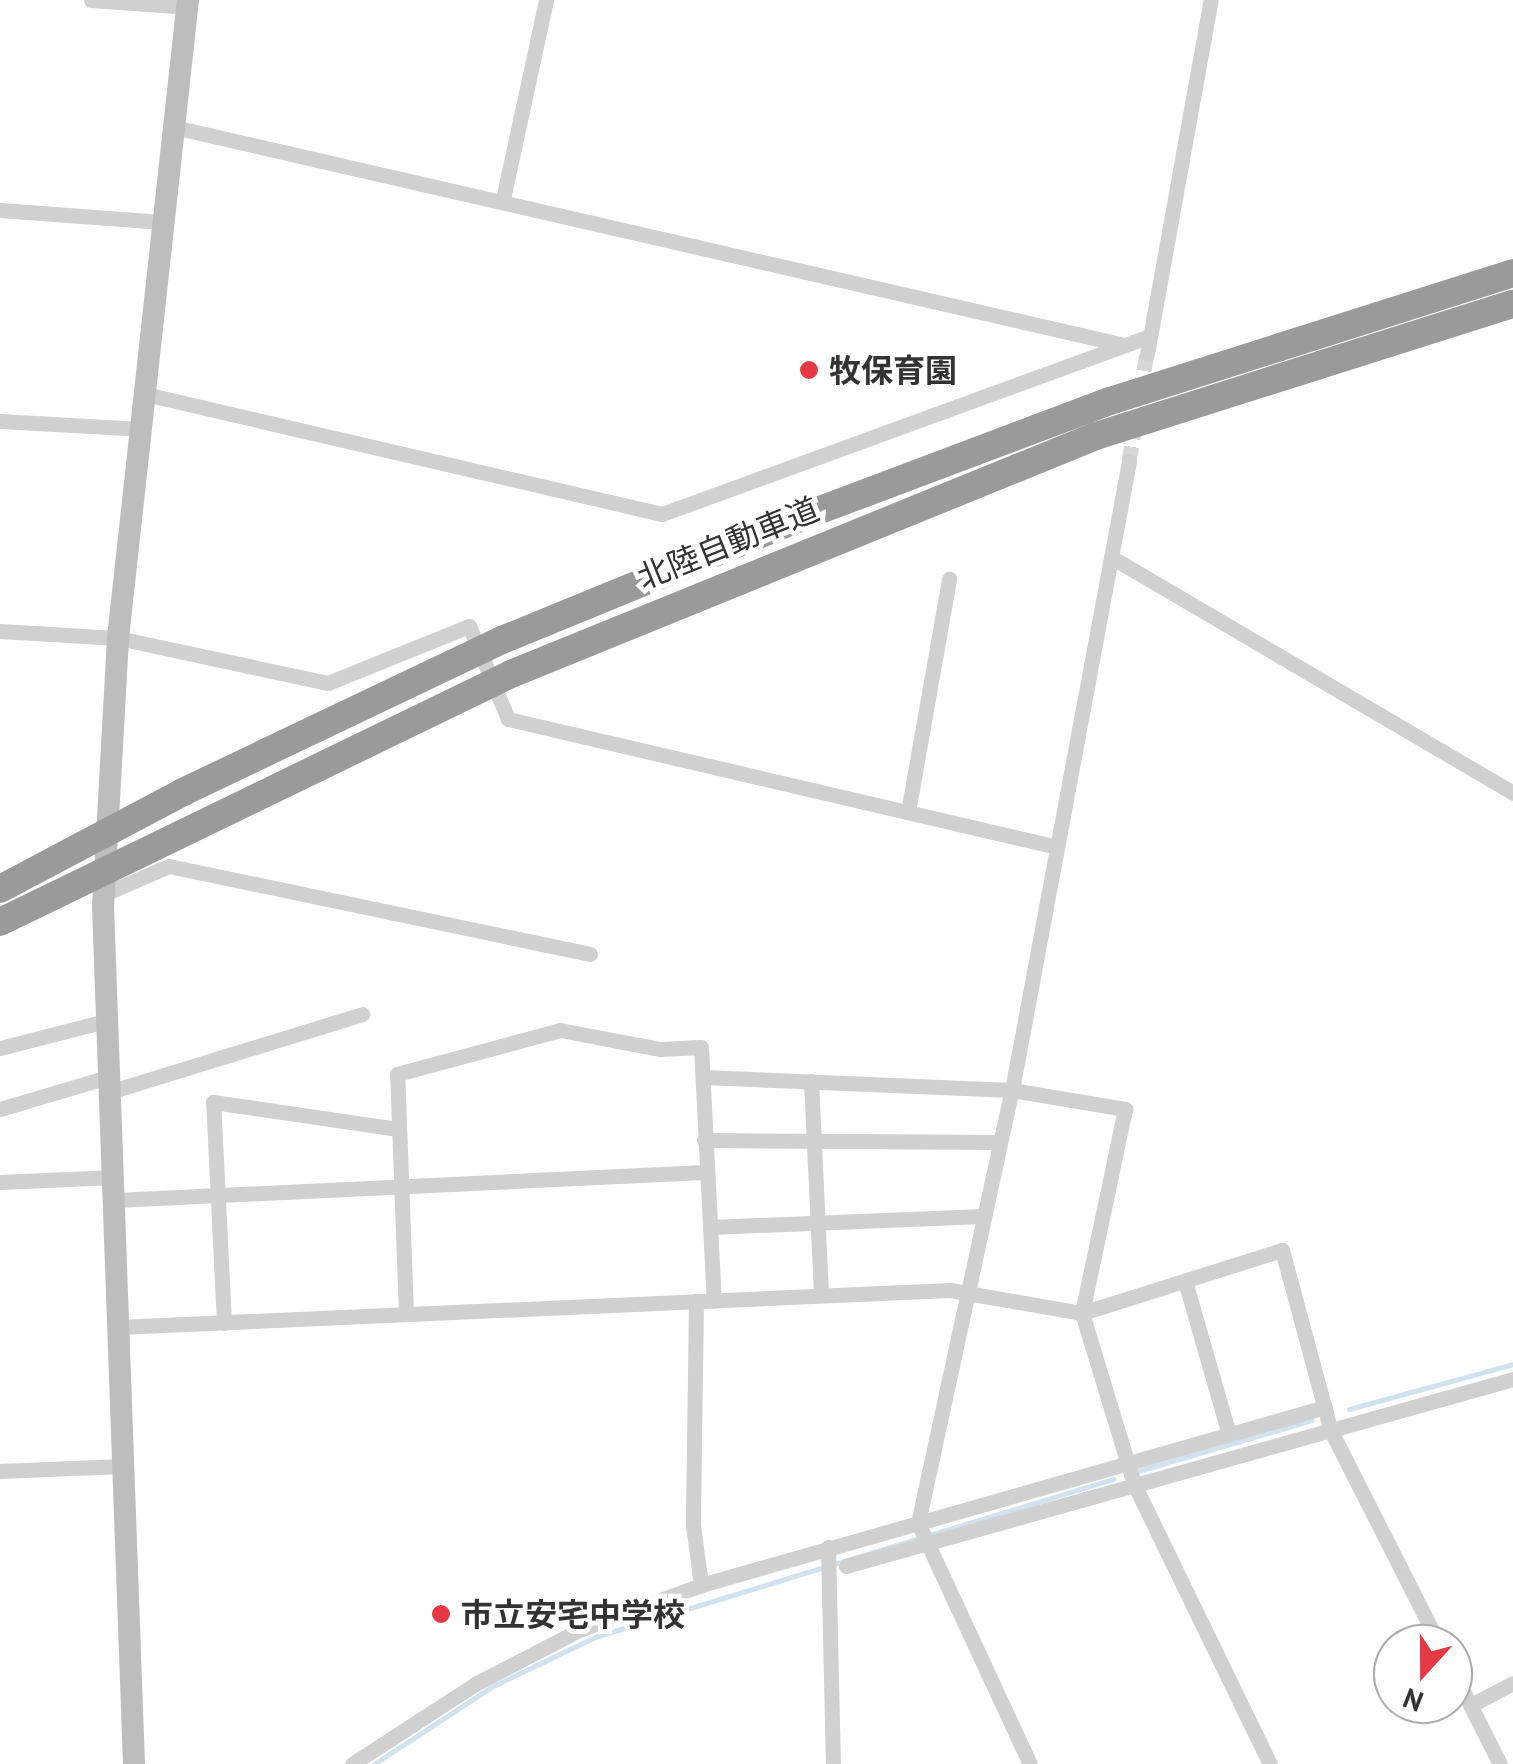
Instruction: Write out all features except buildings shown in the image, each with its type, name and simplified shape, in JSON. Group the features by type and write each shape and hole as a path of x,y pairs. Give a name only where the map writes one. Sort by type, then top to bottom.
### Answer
{"highway":[{"name":"北陸自動車道","path":"0,890 183,792 502,640 804,516 1110,401 1513,273"},
{"name":"北陸自動車道","path":"0,922 511,674 1096,436 1513,304"}],"street":[{"path":"91,0 189,3 118,638 104,894 105,1021 116,1188 134,1764"},
{"path":"503,198 546,0"},
{"path":"1147,354 1211,0"},
{"path":"174,127 503,198 1120,344"},
{"path":"0,210 163,222"},
{"path":"145,394 662,514 1150,336"},
{"path":"0,421 142,430"},
{"path":"1030,1764 925,1546 918,1523 1012,1090 1129,461"},
{"path":"1111,558 1513,793"},
{"path":"908,812 949,579"},
{"path":"0,631 118,638 328,684 469,626 508,719 1057,847"},
{"path":"104,894 169,866 590,954"},
{"path":"0,1110 362,1014"},
{"path":"0,1048 105,1021"},
{"path":"406,1314 397,1074 560,1030 660,1049 701,1048 704,1172 714,1300"},
{"path":"703,1077 1012,1090 1126,1108 1082,1313 1134,1484 1270,1764"},
{"path":"812,1081 821,1294"},
{"path":"224,1322 213,1102 397,1129"},
{"path":"704,1140 1000,1142"},
{"path":"0,1182 216,1196 704,1172"},
{"path":"710,1227 983,1216"},
{"path":"118,1327 821,1294 966,1292 1082,1313 1282,1250 1331,1431 1430,1624"},
{"path":"1185,1281 1229,1434"},
{"path":"696,1301 692,1525 701,1585"},
{"path":"846,1566 1513,1379"},
{"path":"352,1764 476,1684 579,1630 701,1585 1325,1406"},
{"path":"0,1471 122,1466"},
{"path":"828,1547 833,1764"},
{"path":"1473,1704 1513,1684"},
{"path":"1473,1709 1500,1764"}],"waterway":[{"path":"1349,1409 1513,1364"},
{"path":"1138,1471 1312,1420"},
{"path":"374,1764 491,1687 595,1637 1113,1479"}],"tunnel":[{"path":"1140,393 1147,354"},
{"path":"1129,461 1136,420"}],"place":[{"name":"牧保育園","path":"809,370"},
{"name":"市立安宅中学校","path":"441,1614"}]}
